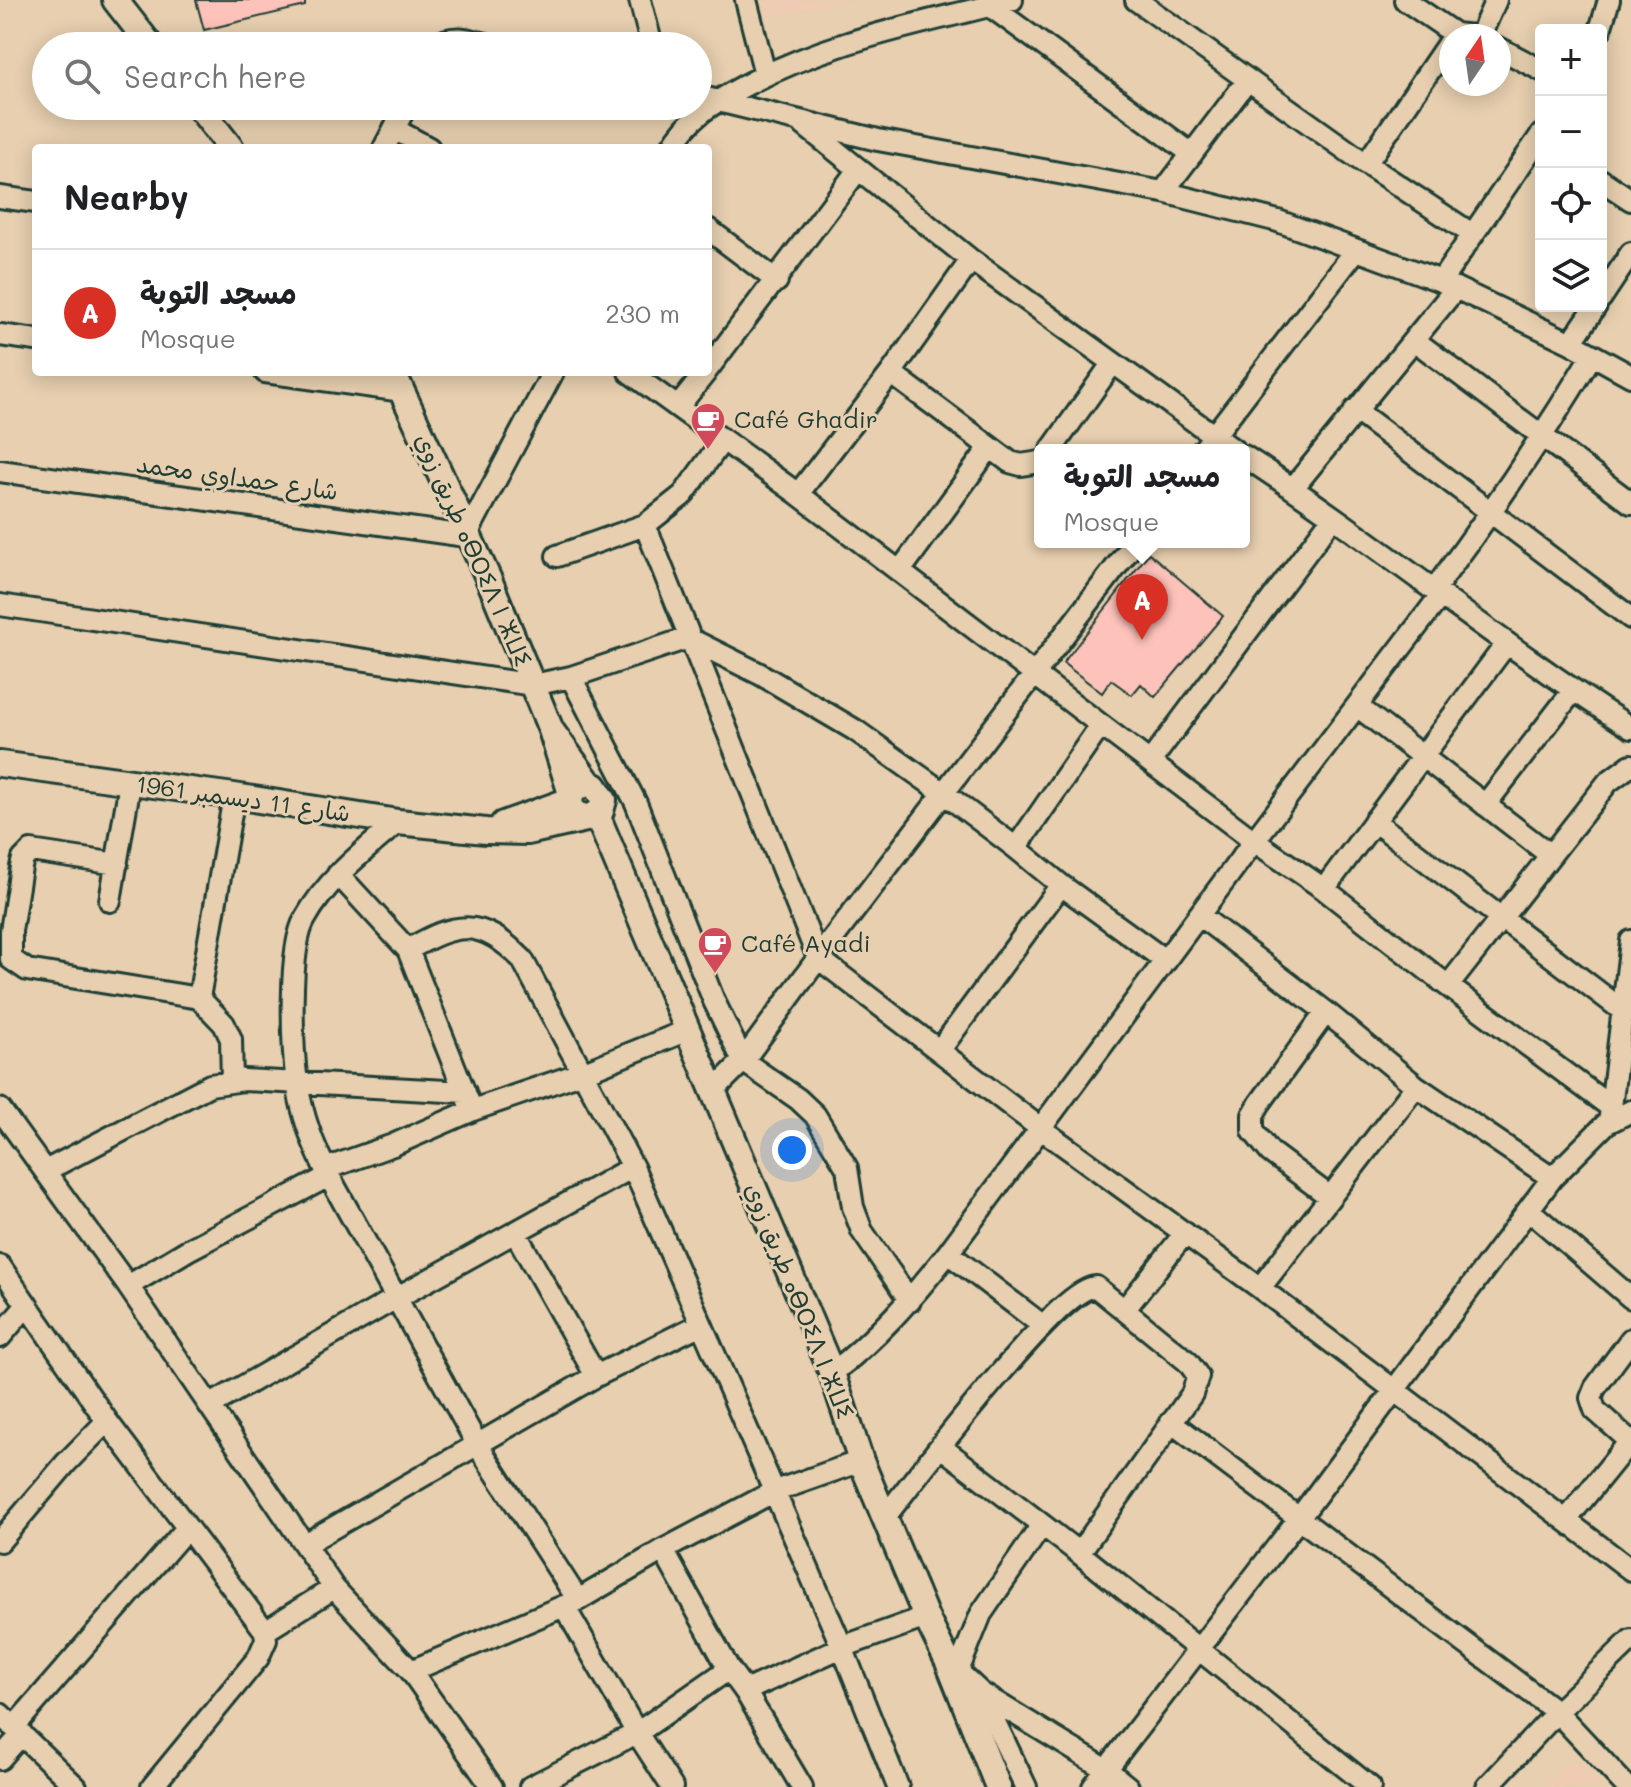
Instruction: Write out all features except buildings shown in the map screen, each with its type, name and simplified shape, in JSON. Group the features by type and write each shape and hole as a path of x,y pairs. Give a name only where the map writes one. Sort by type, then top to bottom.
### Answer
{"main road":[{"path":"115,0 140,32"},
{"path":"209,120 228,144"},
{"name":"طريق زوي ⴰⴱⵔⵉⴷ ⵏ ⵣⵡⵉ","path":"398,382 466,536 490,582 577,793 600,790 604,800 592,817 714,1090 832,1373 861,1461 926,1617 953,1666 998,1787"},
{"name":"شارع 11 ديسمبر 1961","path":"0,764 398,822 486,831 527,832 592,817"},
{"path":"486,831 577,793"}],"street":[{"path":"640,0 648,32"},
{"path":"746,0 765,74"},
{"path":"712,96 857,38 1012,0"},
{"path":"1136,0 1366,164 1472,234"},
{"path":"1405,0 1440,24"},
{"path":"1485,24 1496,0"},
{"path":"1602,24 1609,0"},
{"path":"990,6 1192,154"},
{"path":"1511,54 1535,67"},
{"path":"1366,164 1439,62"},
{"path":"1163,192 1247,81"},
{"path":"712,99 878,140 1163,192 1278,221 1449,285 1571,343 1631,376"},
{"path":"387,144 400,120"},
{"path":"674,144 690,120"},
{"path":"801,123 857,171 1112,364 1208,443 1356,250"},
{"path":"396,130 422,144"},
{"path":"1293,488 1414,340 1449,285 1472,234 1535,145"},
{"path":"712,365 857,171"},
{"path":"1607,184 1631,200"},
{"path":"0,197 32,201"},
{"path":"712,232 777,281"},
{"path":"1607,289 1631,253"},
{"path":"798,494 891,373 971,260"},
{"path":"1571,343 1592,312"},
{"path":"0,335 32,339"},
{"path":"1414,340 1631,503"},
{"path":"832,1373 857,1354 910,1301 948,1253 1357,706 1543,438 1592,355"},
{"path":"1055,444 1112,364"},
{"path":"891,373 1010,462 1021,465 1034,463"},
{"path":"318,376 398,382"},
{"path":"466,536 551,376"},
{"path":"635,376 798,494 1254,841 1324,889 1617,1114"},
{"path":"678,407 703,376"},
{"path":"1355,410 1631,618"},
{"path":"557,556 645,525 683,495 722,441"},
{"path":"900,571 990,447"},
{"path":"1250,460 1573,691 1631,728"},
{"name":"شارع حمداوي محمد","path":"0,471 466,536"},
{"path":"1150,762 1333,517"},
{"path":"645,525 818,958 1040,1128 1394,1388 1631,1570"},
{"path":"714,1090 743,1061 1130,548"},
{"path":"0,605 533,685 571,677 688,638 760,674 855,730 1166,961"},
{"path":"1324,889 1507,643"},
{"path":"571,677 636,803 714,1001 743,1061 798,1099 822,1124 847,1168 853,1207 862,1231 910,1301"},
{"path":"1485,805 1573,691"},
{"path":"1357,706 1549,854"},
{"path":"1016,848 1101,725"},
{"path":"1448,986 1608,782 1631,765"},
{"path":"110,901 130,783"},
{"path":"199,998 234,796"},
{"path":"1374,821 1622,1010"},
{"path":"398,822 338,874 312,906 298,937 293,978 297,1084 310,1132 327,1172 396,1298 477,1444 571,1603 637,1733 672,1787"},
{"path":"117,864 31,851 23,859 5,930 11,959 27,970 199,998 224,1024 231,1039 232,1081"},
{"path":"338,874 408,950 469,1101"},
{"path":"939,1051 1061,885"},
{"path":"1199,915 1326,1012 1416,1086 1552,1178"},
{"path":"408,950 442,931 460,928 482,930 504,941 522,959 633,1167 699,1325 842,1647 898,1787"},
{"path":"1093,1787 1300,1517 1552,1178 1617,1114 1622,1010 1631,941"},
{"path":"1326,1012 1260,1103 1253,1115 1253,1131 1270,1152 1330,1197"},
{"path":"128,1286 327,1172 393,1145 469,1101 584,1072 688,1030"},
{"path":"45,1171 210,1085 232,1081 268,1081 469,1101"},
{"path":"1260,1288 1416,1086"},
{"path":"0,1109 128,1286 334,1588 411,1671 492,1787"},
{"path":"209,1406 633,1167"},
{"path":"1530,1211 1631,1298"},
{"path":"515,1232 596,1376"},
{"path":"1125,1309 1185,1233"},
{"path":"948,1253 1042,1325"},
{"path":"0,1266 107,1421 265,1631 266,1640 258,1658 152,1787"},
{"path":"885,1517 1042,1325 1091,1286 1105,1291 1188,1362 1198,1376 1192,1394 1079,1553"},
{"path":"0,1337 27,1305"},
{"path":"305,1544 596,1376 699,1325"},
{"path":"1567,1519 1630,1441 1595,1410 1591,1398 1631,1339"},
{"path":"0,1541 66,1463 107,1421"},
{"path":"1171,1422 1557,1712 1627,1787"},
{"path":"941,1447 1079,1553 1370,1787"},
{"path":"411,1671 571,1603 773,1492 861,1461"},
{"path":"1042,1525 981,1614 953,1666 981,1693 1107,1770 1128,1787"},
{"path":"0,1759 12,1725 187,1528"},
{"path":"663,1550 729,1669 802,1787"},
{"path":"265,1631 334,1588"},
{"path":"745,1691 842,1647 926,1617"},
{"path":"1487,1787 1557,1712 1631,1640"},
{"path":"530,1787 637,1733 729,1669"},
{"path":"981,1693 1026,1787"},
{"path":"12,1725 76,1787"}],"shaded area":[{"path":"760,0 850,0 764,17"},
{"path":"1574,1759 1601,1787 1544,1787"}],"place":[{"name":"Café Ghadir","path":"708,451"},
{"name":"مسجد التوبة","path":"1142,640"},
{"name":"Café Ayadi","path":"715,975"}]}
